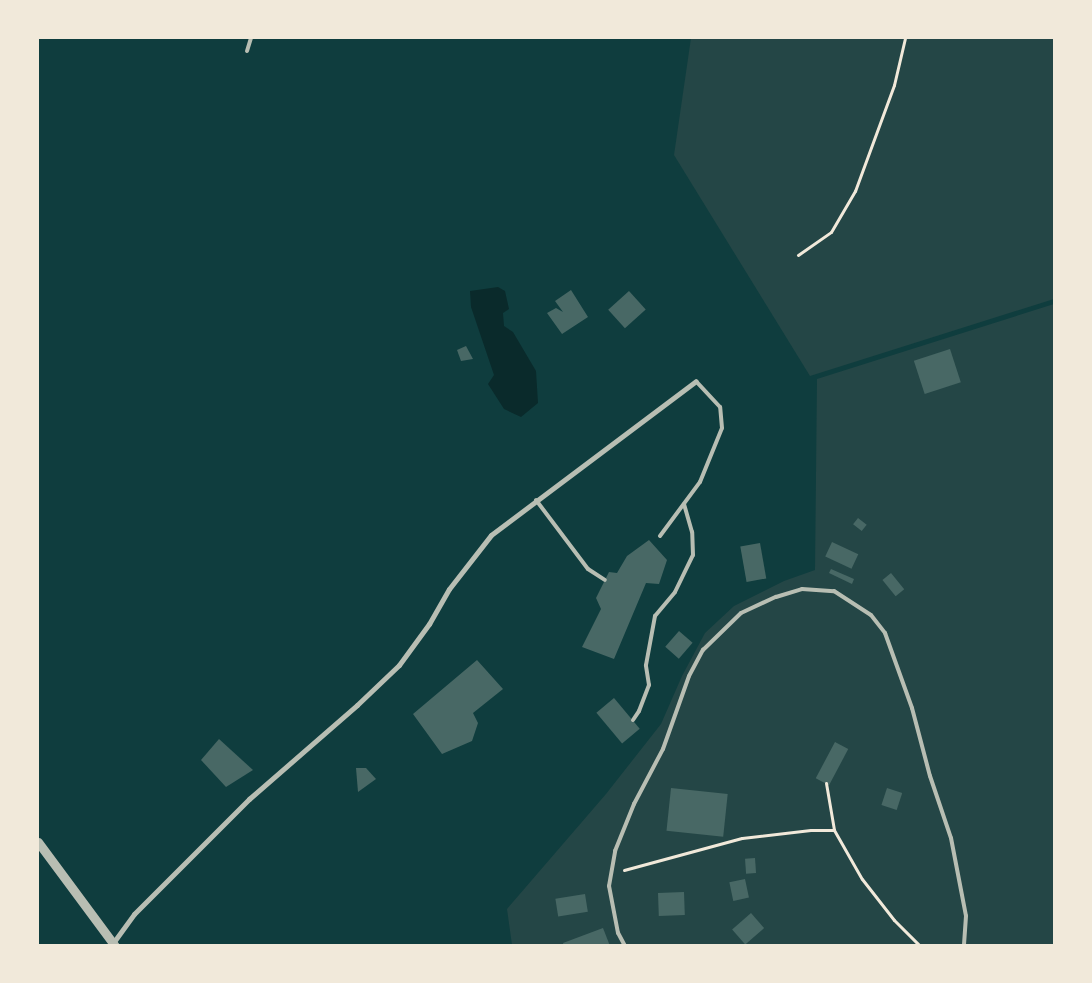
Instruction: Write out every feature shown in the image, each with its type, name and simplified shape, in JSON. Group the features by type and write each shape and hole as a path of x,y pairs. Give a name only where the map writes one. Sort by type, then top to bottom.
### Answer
{"street":[{"path":"38,842 113,944 134,914 249,798 350,711 399,665 473,557 491,535 696,381"}],"lane":[{"path":"247,51 251,38"},
{"path":"660,536 700,482 722,428 720,407 696,381"},
{"path":"536,500 588,569 605,580"},
{"path":"633,720 639,711 649,685 646,664 655,616 675,592 693,554 692,532 684,504"},
{"path":"625,946 618,933 609,886 615,851 634,804 663,749 689,676 703,650 741,613 776,597 802,590 834,591 871,615 885,633 912,708 930,776 951,838 966,916 964,946"}],"path":[{"path":"798,255 831,232 855,190 894,85 905,38"},
{"path":"826,783 834,830 862,879 894,920 920,946"},
{"path":"611,874 742,838 811,830 834,830"}],"shaded area":[{"path":"691,38 1054,38 1054,299 810,376 674,155"},
{"path":"498,287 505,291 509,309 503,313 504,326 513,332 536,371 538,403 521,417 504,409 488,384 494,375 471,307 470,291"},
{"path":"1054,304 1054,945 512,945 507,909 606,794 661,724 682,676 705,633 734,606 784,581 815,570 817,379"}],"building":[{"path":"571,290 588,317 562,334 547,313 556,308 563,312 555,301"},
{"path":"629,291 646,310 625,328 608,310"},
{"path":"466,346 473,359 461,361 457,350"},
{"path":"950,349 961,382 925,394 914,361"},
{"path":"858,518 867,525 862,531 853,524"},
{"path":"649,540 667,560 659,584 646,583 614,659 582,647 601,609 596,598 609,572 617,573 627,556"},
{"path":"832,542 858,554 852,569 825,557"},
{"path":"760,543 766,578 747,582 740,546"},
{"path":"831,569 854,579 852,584 829,573"},
{"path":"891,573 904,589 896,596 882,580"},
{"path":"679,631 693,643 679,659 665,647"},
{"path":"477,660 503,689 473,713 478,723 472,741 442,754 413,714"},
{"path":"614,698 640,729 622,743 596,713"},
{"path":"219,739 253,770 226,787 201,760"},
{"path":"835,742 848,749 829,785 816,778"},
{"path":"356,768 366,768 376,779 358,792"},
{"path":"671,788 728,794 723,837 667,831"},
{"path":"887,788 902,793 897,810 881,805"},
{"path":"755,858 756,873 746,874 745,859"},
{"path":"745,879 749,898 733,901 729,882"},
{"path":"684,892 685,915 659,916 658,893"},
{"path":"585,894 588,912 558,916 555,899"},
{"path":"751,913 764,928 745,944 732,929"},
{"path":"603,928 610,946 564,946 563,943"}]}
